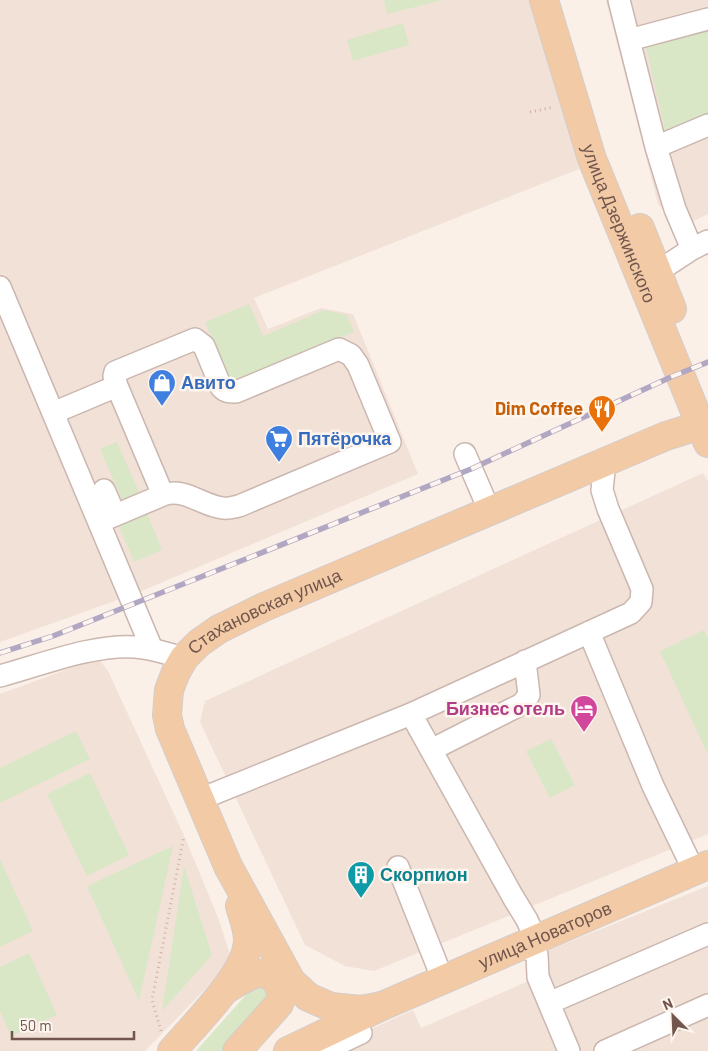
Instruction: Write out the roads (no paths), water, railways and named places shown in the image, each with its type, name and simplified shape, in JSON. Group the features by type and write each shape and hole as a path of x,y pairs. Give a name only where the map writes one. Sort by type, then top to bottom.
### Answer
{"main road":[{"name":"улица Дзержинского","path":"544,0 592,159 706,430"},
{"name":"улица Дзержинского","path":"564,0 610,154 708,396"},
{"name":"Стахановская улица","path":"382,1006 361,1010 331,1007 308,998 291,981 228,866 174,742 167,715 169,690 176,672 184,658 199,643 219,629 264,607 666,436 706,430"},
{"path":"225,990 239,969 248,941 247,931 228,866"},
{"name":"улица Новаторов","path":"382,1006 701,868"},
{"path":"167,1042 225,990 252,974 264,973 276,980 282,996 279,1004 237,1051"},
{"path":"305,1049 382,1006"}],"street":[{"path":"620,0 656,147 675,209 700,245 658,272"},
{"path":"629,40 708,19"},
{"path":"656,147 708,125"},
{"path":"0,287 53,413 107,519 152,649"},
{"path":"107,519 163,495 176,492 216,507 226,509 239,506 390,442 358,365 351,356 339,349 236,392 230,392 221,387 204,346 195,339 115,372 114,376 117,386 163,495"},
{"path":"53,413 117,386"},
{"path":"464,454 490,512"},
{"path":"198,800 412,714 631,613 642,602 642,589 602,490 605,462"},
{"path":"104,490 107,519"},
{"path":"589,632 653,786 701,868"},
{"path":"0,676 103,649 134,647 152,649 184,658"},
{"path":"431,750 522,704 529,694 525,662"},
{"path":"412,714 527,920 530,942 537,955 538,977 570,1051"},
{"path":"398,867 443,980"},
{"path":"549,1003 708,934"},
{"path":"605,1051 708,1006"},
{"path":"305,1049 361,1033"}],"railway":[{"path":"0,653 53,636 471,469 671,377 708,362"}],"place":[{"name":"Авито","path":"162,407"},
{"name":"Dim Coffee","path":"602,433"},
{"name":"Пятёрочка","path":"279,463"},
{"name":"Бизнес отель","path":"584,733"},
{"name":"Скорпион","path":"361,899"}]}
